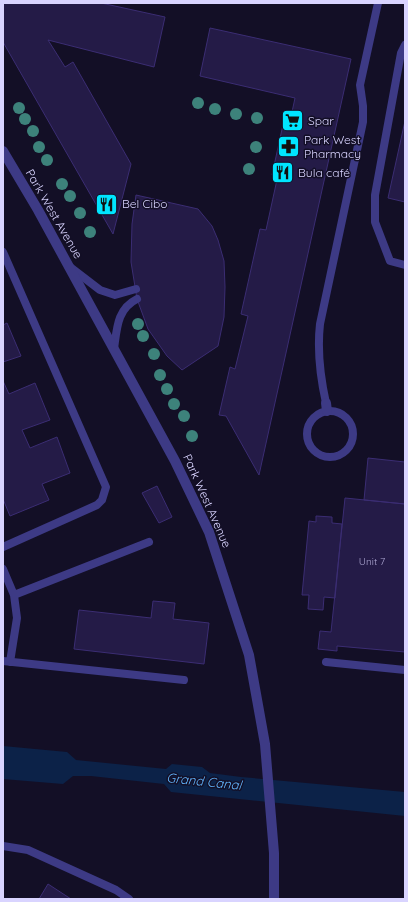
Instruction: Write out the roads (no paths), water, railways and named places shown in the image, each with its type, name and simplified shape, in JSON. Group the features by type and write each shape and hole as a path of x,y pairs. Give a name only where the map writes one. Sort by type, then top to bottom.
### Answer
{"street":[{"name":"Park West Avenue","path":"3,151 68,265 175,461 209,532 249,655 265,744 274,853 274,899"}],"lane":[{"path":"327,407 319,364 318,346 320,324 363,122 363,106 360,85 378,3"},
{"path":"405,45 401,53 375,195 375,222 384,249 390,261 405,264"},
{"path":"3,252 104,479 106,487 102,500 97,505 3,547"},
{"path":"68,265 100,290 115,295 136,289"},
{"path":"114,349 117,326 121,312 130,303 138,299"},
{"path":"327,407 343,414 352,427 352,443 347,449 334,456 320,455 309,444 307,437 309,423 327,407"},
{"path":"14,595 149,542"},
{"path":"3,570 14,595 17,618 6,661 184,680"},
{"path":"326,662 405,670"},
{"path":"3,846 28,850 116,890 129,899"}],"water":[{"name":"Grand Canal","path":"3,746 67,752 76,760 166,769 172,764 202,767 210,773 241,777 405,792 405,816 171,792 164,784 91,776 73,776 63,784 3,779"}],"place":[{"name":"Spar","path":"293,121"},
{"name":"Park West Pharmacy","path":"289,147"},
{"name":"Bula café","path":"283,173"},
{"name":"Bel Cibo","path":"107,204"}]}
